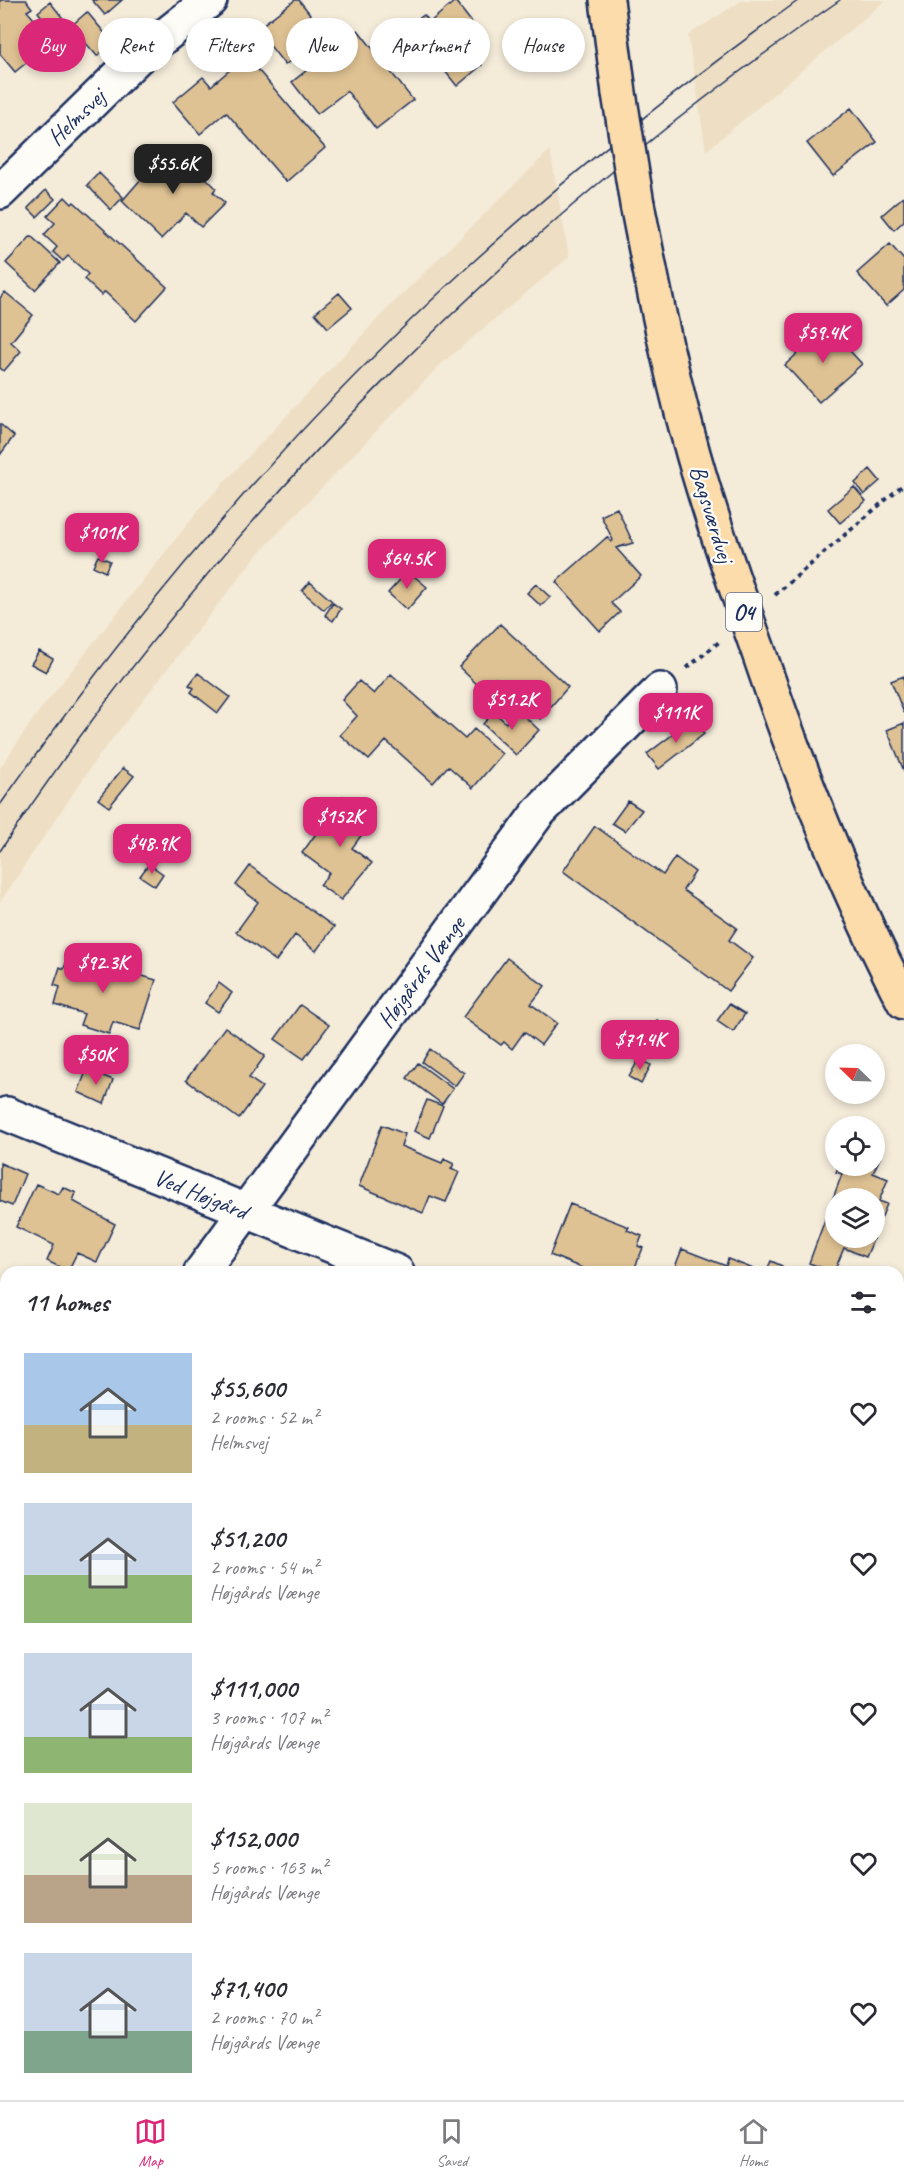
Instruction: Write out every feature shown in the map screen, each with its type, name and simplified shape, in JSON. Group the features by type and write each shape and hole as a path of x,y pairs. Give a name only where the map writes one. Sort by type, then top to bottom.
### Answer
{"main road":[{"name":"Bagsværdvej","path":"608,0 619,93 638,204 663,336 688,437 799,771 869,935 904,1002"}],"street":[{"name":"Helmsvej","path":"4,176 138,57 210,0"},
{"name":"Højgårds Vænge","path":"205,1266 538,813 660,690"},
{"name":"Ved Højgård","path":"7,1114 382,1266"}],"path":[{"path":"660,690 747,620 904,484"}],"shaded area":[{"path":"743,0 886,0 706,151 688,35"},
{"path":"550,150 569,257 440,365 257,555 95,761 0,902 0,768 34,718 201,507 386,310"}],"building":[{"path":"0,0 26,0 32,8 27,11 33,18 18,18 18,70 15,72 0,54"},
{"path":"92,0 122,0 105,15"},
{"path":"295,0 299,0 313,18 286,18 285,65 274,51 274,18 271,18"},
{"path":"455,1 468,18 435,18"},
{"path":"50,2 63,18 43,18 38,12"},
{"path":"87,12 98,25 97,56 86,43 86,18 80,18"},
{"path":"358,30 370,45 370,72 391,72 413,100 376,129 347,91 317,114 292,82 305,72 358,72"},
{"path":"227,72 260,72 325,148 286,182 226,112 200,134 173,102 203,77 211,86"},
{"path":"446,72 474,72 457,86"},
{"path":"851,108 877,142 833,176 807,143"},
{"path":"175,147 216,188 213,192 225,203 201,227 186,213 161,239 122,201 155,163"},
{"path":"99,173 123,197 111,210 87,185"},
{"path":"46,190 55,199 37,217 28,208"},
{"path":"904,196 904,221 894,230 882,215"},
{"path":"65,197 72,204 74,202 167,287 136,321 105,292 101,295 84,279 88,274 68,256 63,261 53,252 57,247 44,235 55,223 47,216"},
{"path":"31,236 60,263 35,290 6,263"},
{"path":"890,244 904,260 904,290 886,306 857,273"},
{"path":"5,292 33,315 11,342 21,351 4,371 0,368 0,298"},
{"path":"339,293 352,308 328,328 315,313"},
{"path":"827,326 862,364 819,402 785,365"},
{"path":"0,424 14,436 0,455"},
{"path":"870,469 880,481 864,495 855,483"},
{"path":"854,487 866,501 840,523 828,509"},
{"path":"617,508 633,543 616,548 641,576 611,603 620,612 600,631 556,582 607,537 611,542 613,540 601,516"},
{"path":"98,556 110,561 105,572 93,566"},
{"path":"408,571 427,587 407,610 388,593"},
{"path":"310,582 332,601 324,610 302,591"},
{"path":"536,584 550,597 541,606 527,593"},
{"path":"333,603 341,609 333,621 325,615"},
{"path":"500,624 568,687 540,719 496,678 484,691 459,667"},
{"path":"39,651 53,659 46,672 31,664"},
{"path":"198,673 230,697 218,713 191,692 194,688 189,685"},
{"path":"391,674 465,739 474,729 502,754 473,788 448,766 433,783 386,741 369,760 340,735 357,716 342,700 359,681 374,694"},
{"path":"904,676 904,713 891,681"},
{"path":"518,710 539,730 516,755 483,724 494,712 506,723"},
{"path":"696,717 704,734 659,769 647,754"},
{"path":"904,723 904,771 887,730"},
{"path":"123,768 134,776 109,807 98,799"},
{"path":"343,796 374,818 352,848 372,863 341,900 320,885 329,873 302,853"},
{"path":"628,801 642,810 625,831 612,823"},
{"path":"595,826 663,875 675,857 695,872 683,890 737,928 729,940 753,958 728,991 563,871"},
{"path":"149,864 163,874 155,886 140,876"},
{"path":"250,866 334,927 316,951 295,935 276,961 236,932 258,902 236,885"},
{"path":"69,954 156,980 140,1030 113,1022 109,1034 80,1025 84,1014 55,1005 60,987 54,985 60,967 64,969"},
{"path":"507,958 545,986 531,1004 557,1023 541,1045 524,1032 512,1049 504,1042 501,1045 463,1017"},
{"path":"219,983 232,993 218,1012 205,1003"},
{"path":"729,1004 745,1014 733,1032 717,1021"},
{"path":"300,1005 329,1025 304,1059 275,1039"},
{"path":"657,1020 668,1027 653,1055 641,1048"},
{"path":"225,1027 265,1056 249,1078 262,1087 239,1119 186,1080"},
{"path":"430,1049 464,1073 455,1086 422,1062"},
{"path":"639,1059 651,1065 641,1084 629,1077"},
{"path":"418,1063 453,1089 442,1104 407,1078"},
{"path":"87,1069 113,1080 104,1104 78,1092"},
{"path":"427,1100 443,1106 430,1138 414,1131"},
{"path":"382,1125 405,1134 401,1146 442,1163 444,1159 454,1164 451,1169 459,1172 446,1202 430,1196 423,1213 359,1186"},
{"path":"0,1163 25,1174 12,1206 0,1201"},
{"path":"841,1176 880,1176 888,1179 884,1188 837,1188"},
{"path":"36,1184 59,1194 63,1187 76,1193 73,1201 115,1224 97,1262 77,1253 70,1266 58,1266 47,1261 54,1245 16,1227"},
{"path":"570,1204 629,1227 627,1230 642,1236 638,1246 643,1248 636,1266 577,1266 550,1255"},
{"path":"825,1220 825,1248 844,1248 836,1266 817,1266 809,1263"},
{"path":"844,1248 870,1248 866,1257"},
{"path":"682,1249 726,1266 675,1266"},
{"path":"728,1259 746,1266 726,1266"},
{"path":"771,1261 782,1266 769,1266"}],"tram line":[{"path":"0,805 107,660 163,589 222,520 343,387 473,262 592,159 673,94 799,0"},
{"path":"0,851 86,728 178,609 276,495 380,385 488,281 601,181 718,88 840,0"}]}
